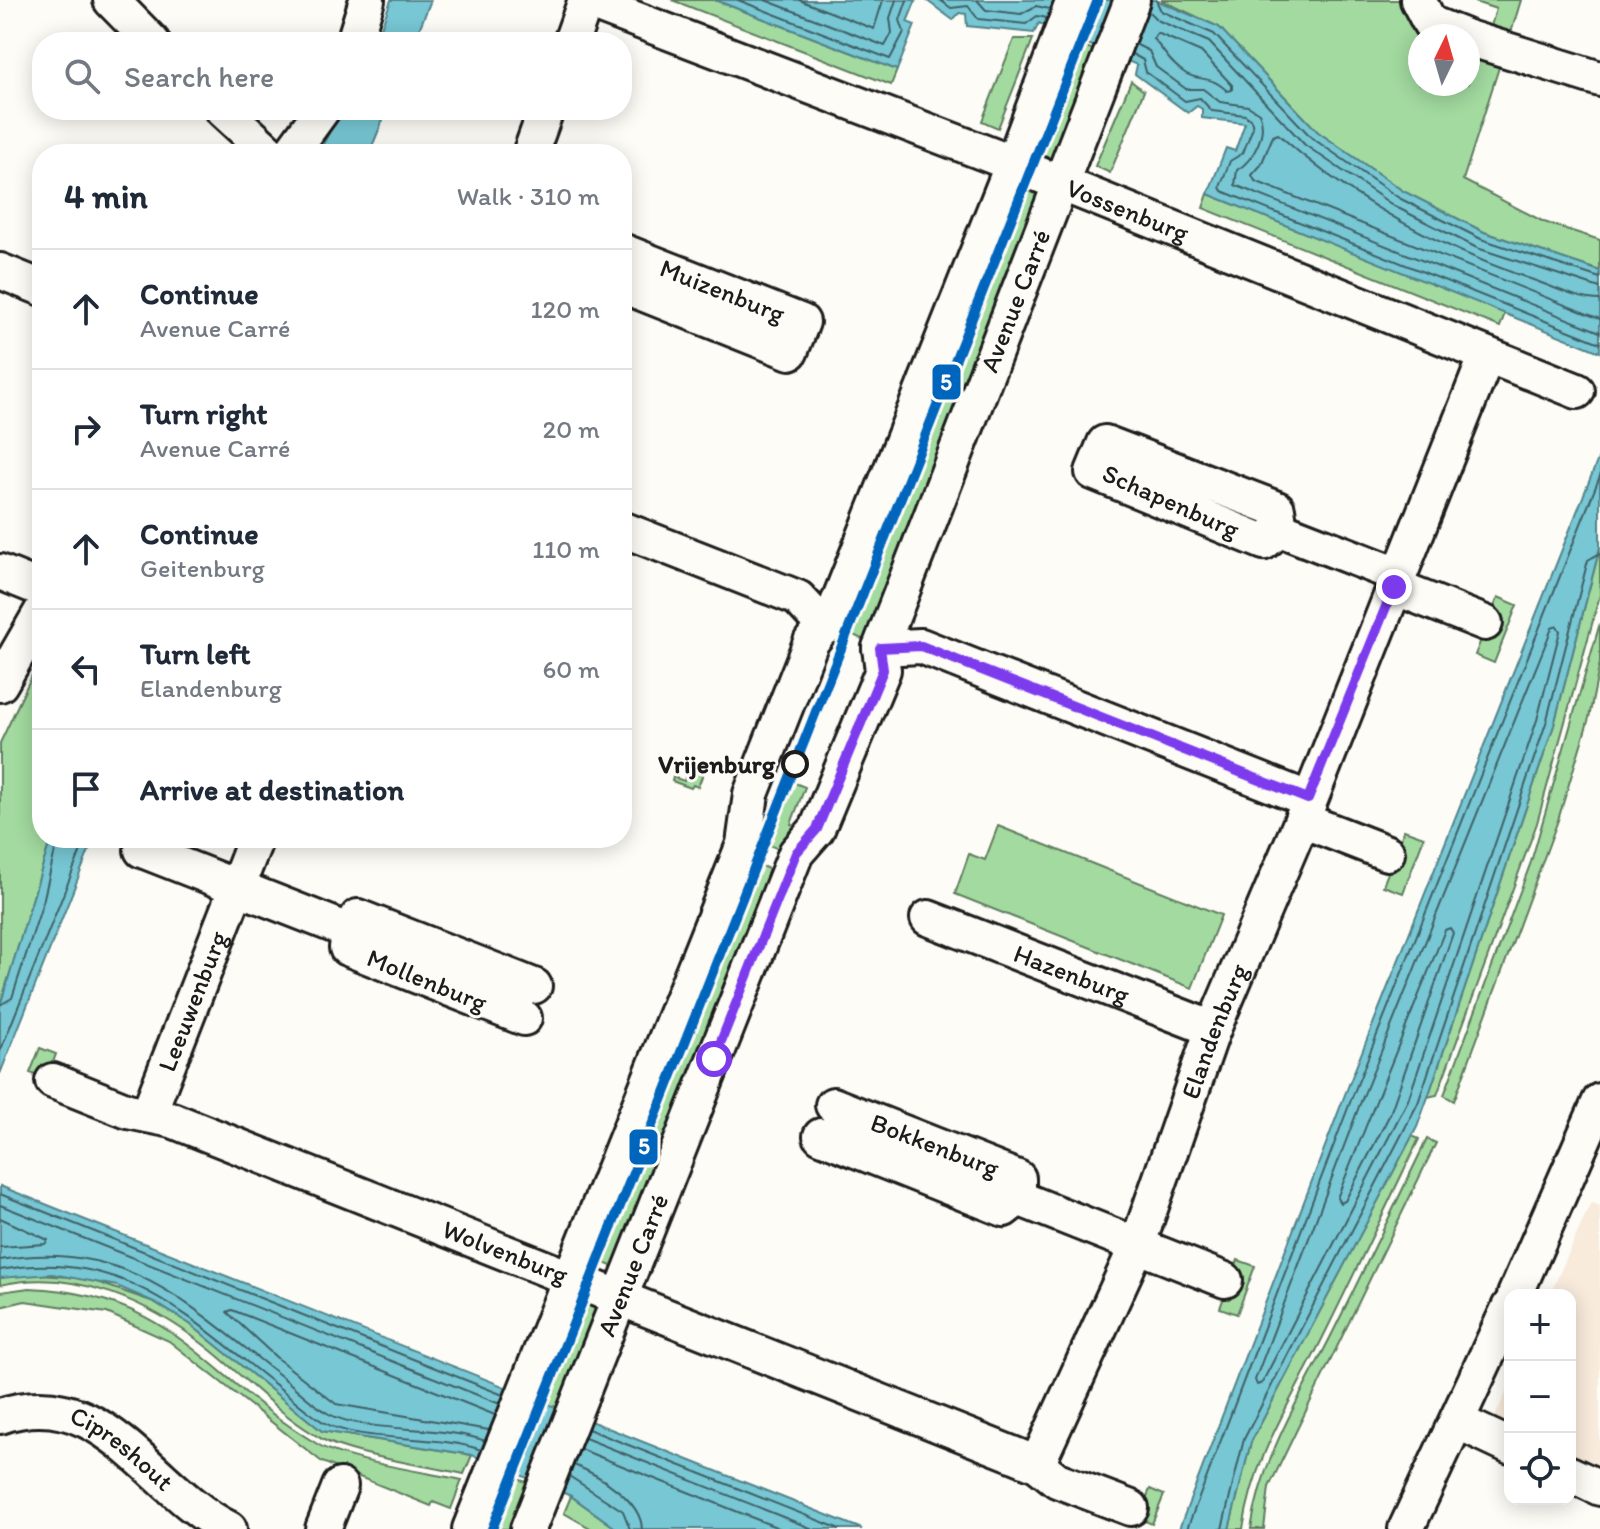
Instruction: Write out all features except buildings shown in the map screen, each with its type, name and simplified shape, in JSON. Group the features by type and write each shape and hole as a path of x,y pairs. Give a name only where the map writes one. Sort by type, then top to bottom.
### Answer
{"street":[{"path":"111,0 142,32"},
{"path":"357,32 367,0"},
{"path":"575,32 586,0"},
{"name":"Vossenburg","path":"586,0 1577,391"},
{"name":"Avenue Carré","path":"470,1529 744,844 751,794 811,642 835,611 1012,166 1074,0"},
{"name":"Avenue Carré","path":"528,1529 796,853 817,829 883,670 880,648 1132,0"},
{"path":"1418,0 1433,24"},
{"path":"1480,41 1600,79"},
{"path":"234,120 260,144"},
{"path":"297,144 315,120"},
{"path":"534,144 542,120"},
{"name":"Muizenburg","path":"632,255 802,322 790,352 632,289"},
{"path":"0,271 32,284"},
{"name":"Elandenburg","path":"1037,1464 1137,1246 1213,1029 1487,355"},
{"name":"Schapenburg","path":"1105,443 1277,509 1280,529 1264,542 1093,472 1105,443"},
{"name":"Schapenburg","path":"1280,529 1396,581"},
{"path":"632,533 798,598 825,627"},
{"path":"0,572 32,585"},
{"path":"1396,581 1485,623"},
{"path":"0,684 32,628"},
{"path":"880,648 921,646 1305,809 1387,853"},
{"name":"Leeuwenburg","path":"148,1115 252,848"},
{"path":"142,850 237,887"},
{"name":"Mollenburg","path":"237,887 349,931"},
{"name":"Mollenburg","path":"524,1018 347,948 349,931 358,917 534,986"},
{"name":"Hazenburg","path":"928,918 1213,1029"},
{"name":"Wolvenburg","path":"53,1081 128,1111 172,1120 620,1295 1037,1464 1057,1480 1131,1508"},
{"name":"Bokkenburg","path":"827,1120 1018,1178 1018,1198 1137,1246"},
{"path":"1518,1289 1596,1123"},
{"path":"1137,1246 1225,1280"},
{"path":"1406,1529 1459,1422 1504,1320"},
{"name":"Cipreshout","path":"0,1416 24,1408 60,1409 115,1435 203,1516 229,1529"},
{"path":"1459,1422 1504,1443"},
{"path":"1576,1477 1600,1488"},
{"path":"323,1529 340,1486"}],"shaded area":[{"path":"1591,1202 1600,1206 1600,1470 1576,1459 1576,1289 1553,1289"},
{"path":"1504,1397 1504,1426 1493,1421"}],"green space":[{"path":"672,0 715,0 897,70 891,85"},
{"path":"1161,0 1408,0 1425,24 1408,24 1408,96 1480,96 1480,51 1502,58 1463,180 1544,222 1600,240 1600,271 1484,232 1403,191 1318,132 1219,27"},
{"path":"1469,0 1521,0 1511,33 1491,26 1496,9"},
{"path":"1014,39 1033,39 998,128 982,121"},
{"path":"1068,40 1104,54 1060,166 1027,159"},
{"path":"1131,81 1144,91 1110,173 1095,166"},
{"path":"1019,182 1043,191 866,641 836,627"},
{"path":"1208,194 1505,313 1500,327 1203,208"},
{"path":"1600,547 1600,595 1537,823 1437,1095 1428,1097 1554,725"},
{"path":"1498,597 1517,605 1494,663 1475,655"},
{"path":"1600,623 1600,663 1589,718 1558,820 1454,1101 1444,1095 1531,862"},
{"path":"32,675 32,848 48,848 0,1006 0,743"},
{"path":"691,763 705,768 698,787 693,785 691,788 672,781 673,777 684,781"},
{"path":"785,779 805,787 791,824 803,829 788,853 755,839 760,812 769,815"},
{"path":"998,826 1221,915 1192,988 955,894 969,854 985,860"},
{"path":"1404,830 1424,837 1403,893 1383,886"},
{"path":"755,863 775,872 621,1270 589,1257"},
{"path":"40,1048 56,1054 47,1079 30,1073"},
{"path":"1412,1136 1419,1139 1264,1455 1243,1529 1229,1529 1251,1442"},
{"path":"1427,1139 1436,1143 1269,1487 1264,1529 1251,1529 1272,1454"},
{"path":"1238,1260 1255,1266 1237,1314 1220,1308"},
{"path":"23,1274 85,1278 154,1302 190,1324 322,1431 472,1455 464,1474 335,1445 307,1430 277,1408 208,1348 162,1317 111,1293 84,1285 28,1281 0,1285 0,1278"},
{"path":"29,1288 79,1294 121,1306 156,1323 188,1344 280,1420 332,1451 462,1480 451,1509 433,1502 431,1506 322,1462 169,1341 107,1313 25,1301 0,1307 0,1292"},
{"path":"574,1296 603,1303 566,1419 528,1405"},
{"path":"501,1472 538,1487 521,1529 478,1529"},
{"path":"1150,1489 1164,1495 1152,1524 1138,1518"},
{"path":"571,1496 617,1529 592,1529 564,1513"}],"water":[{"path":"391,0 431,0 418,32 380,32"},
{"path":"715,0 916,0 907,22 915,25 897,70"},
{"path":"926,0 1156,0 1219,27 1318,132 1403,191 1484,232 1600,271 1600,352 1208,194 1226,148 1235,151 1245,123 1202,118 1202,109 1197,106 1188,113 1135,74 1137,65 1039,23 1034,33 967,26 966,14 959,13 953,20"},
{"path":"336,120 383,120 373,144 323,144"},
{"path":"1600,454 1600,547 1554,725 1417,1127 1251,1442 1229,1529 1179,1529 1344,1097"},
{"path":"48,848 90,848 0,1074 0,1006"},
{"path":"0,1186 862,1529 617,1529 571,1496 472,1455 322,1431 190,1324 154,1302 117,1286 52,1274 0,1278"}],"transit line":[{"name":"5","path":"492,1529 1098,0"}],"place":[{"name":"Vrijenburg","path":"795,764"}],"route":[{"path":"714,1059 796,853 817,829 883,670 880,648 921,646 1023,689 1308,799 1394,587"}]}
